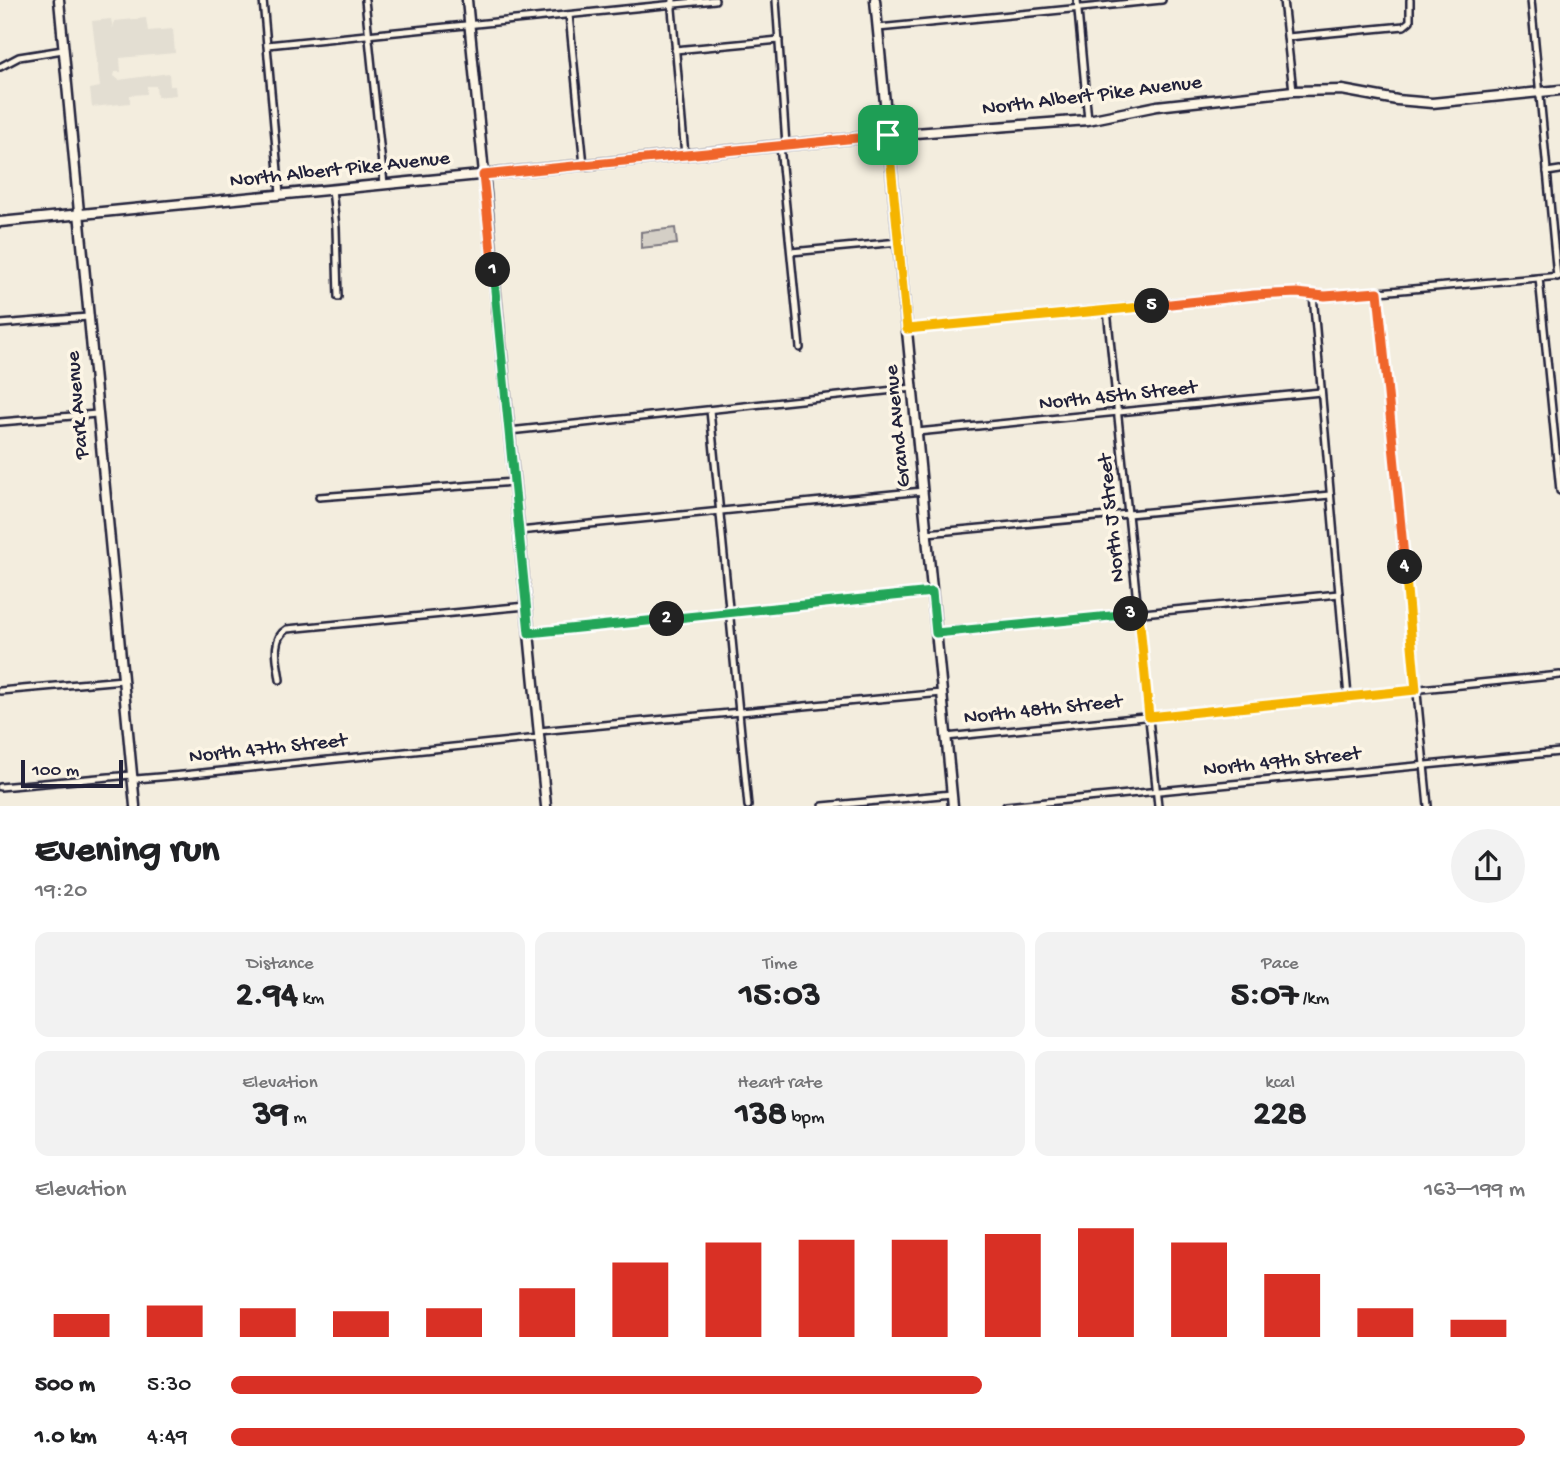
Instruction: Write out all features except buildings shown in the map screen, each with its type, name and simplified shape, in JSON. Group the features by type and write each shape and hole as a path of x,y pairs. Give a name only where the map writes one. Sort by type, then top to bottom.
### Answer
{"street":[{"name":"Park Avenue","path":"59,0 135,806"},
{"path":"263,0 280,194"},
{"path":"365,0 384,184"},
{"path":"467,0 546,806"},
{"path":"267,45 673,2 715,0"},
{"path":"776,0 790,252 800,348"},
{"name":"Grand Avenue","path":"875,0 953,806"},
{"path":"1077,0 1088,120"},
{"path":"878,27 1162,0"},
{"path":"1283,0 1293,91"},
{"path":"1287,37 1408,24 1411,16 1410,0"},
{"path":"907,329 1254,295 1378,292 1559,276 1531,0"},
{"path":"673,2 685,155"},
{"path":"569,15 584,165"},
{"path":"675,50 779,40"},
{"path":"0,67 19,57 63,50"},
{"name":"North Albert Pike Avenue","path":"0,222 888,135 1088,120 1157,106 1293,91 1342,90 1421,103 1560,90"},
{"path":"1547,172 1560,170"},
{"path":"332,189 338,297"},
{"path":"790,252 899,242"},
{"path":"1539,278 1560,491"},
{"path":"1378,292 1428,806"},
{"path":"1313,295 1348,697"},
{"name":"North J Street","path":"1107,310 1158,806"},
{"path":"0,324 88,317"},
{"path":"509,431 913,388"},
{"name":"North 45th Street","path":"917,432 1321,391"},
{"path":"710,410 748,806"},
{"path":"0,422 97,414"},
{"path":"319,497 514,482"},
{"path":"519,531 923,491"},
{"path":"927,533 1330,495"},
{"path":"529,633 932,592"},
{"path":"936,633 1339,594"},
{"path":"280,680 277,643 280,634 287,629 526,606"},
{"name":"North 48th Street","path":"946,737 1560,675"},
{"path":"0,691 123,680"},
{"name":"North 47th Street","path":"0,787 183,775 739,712 942,693"},
{"name":"North 49th Street","path":"1006,806 1560,752"},
{"path":"823,806 952,794"}],"shaded area":[{"path":"146,18 148,31 173,29 175,53 120,58 121,72 115,72 114,76 119,80 169,73 170,86 175,86 176,95 157,97 156,86 147,86 147,94 130,95 130,103 92,107 90,89 100,87 92,21 111,19 113,28 114,21"},
{"path":"675,228 677,244 641,248 641,232"}],"route":[{"path":"888,135 907,329 1254,295 1297,293 1325,296 1378,292 1416,690 1149,717 1139,614 936,633 932,592 529,633 483,175 888,135"}]}
